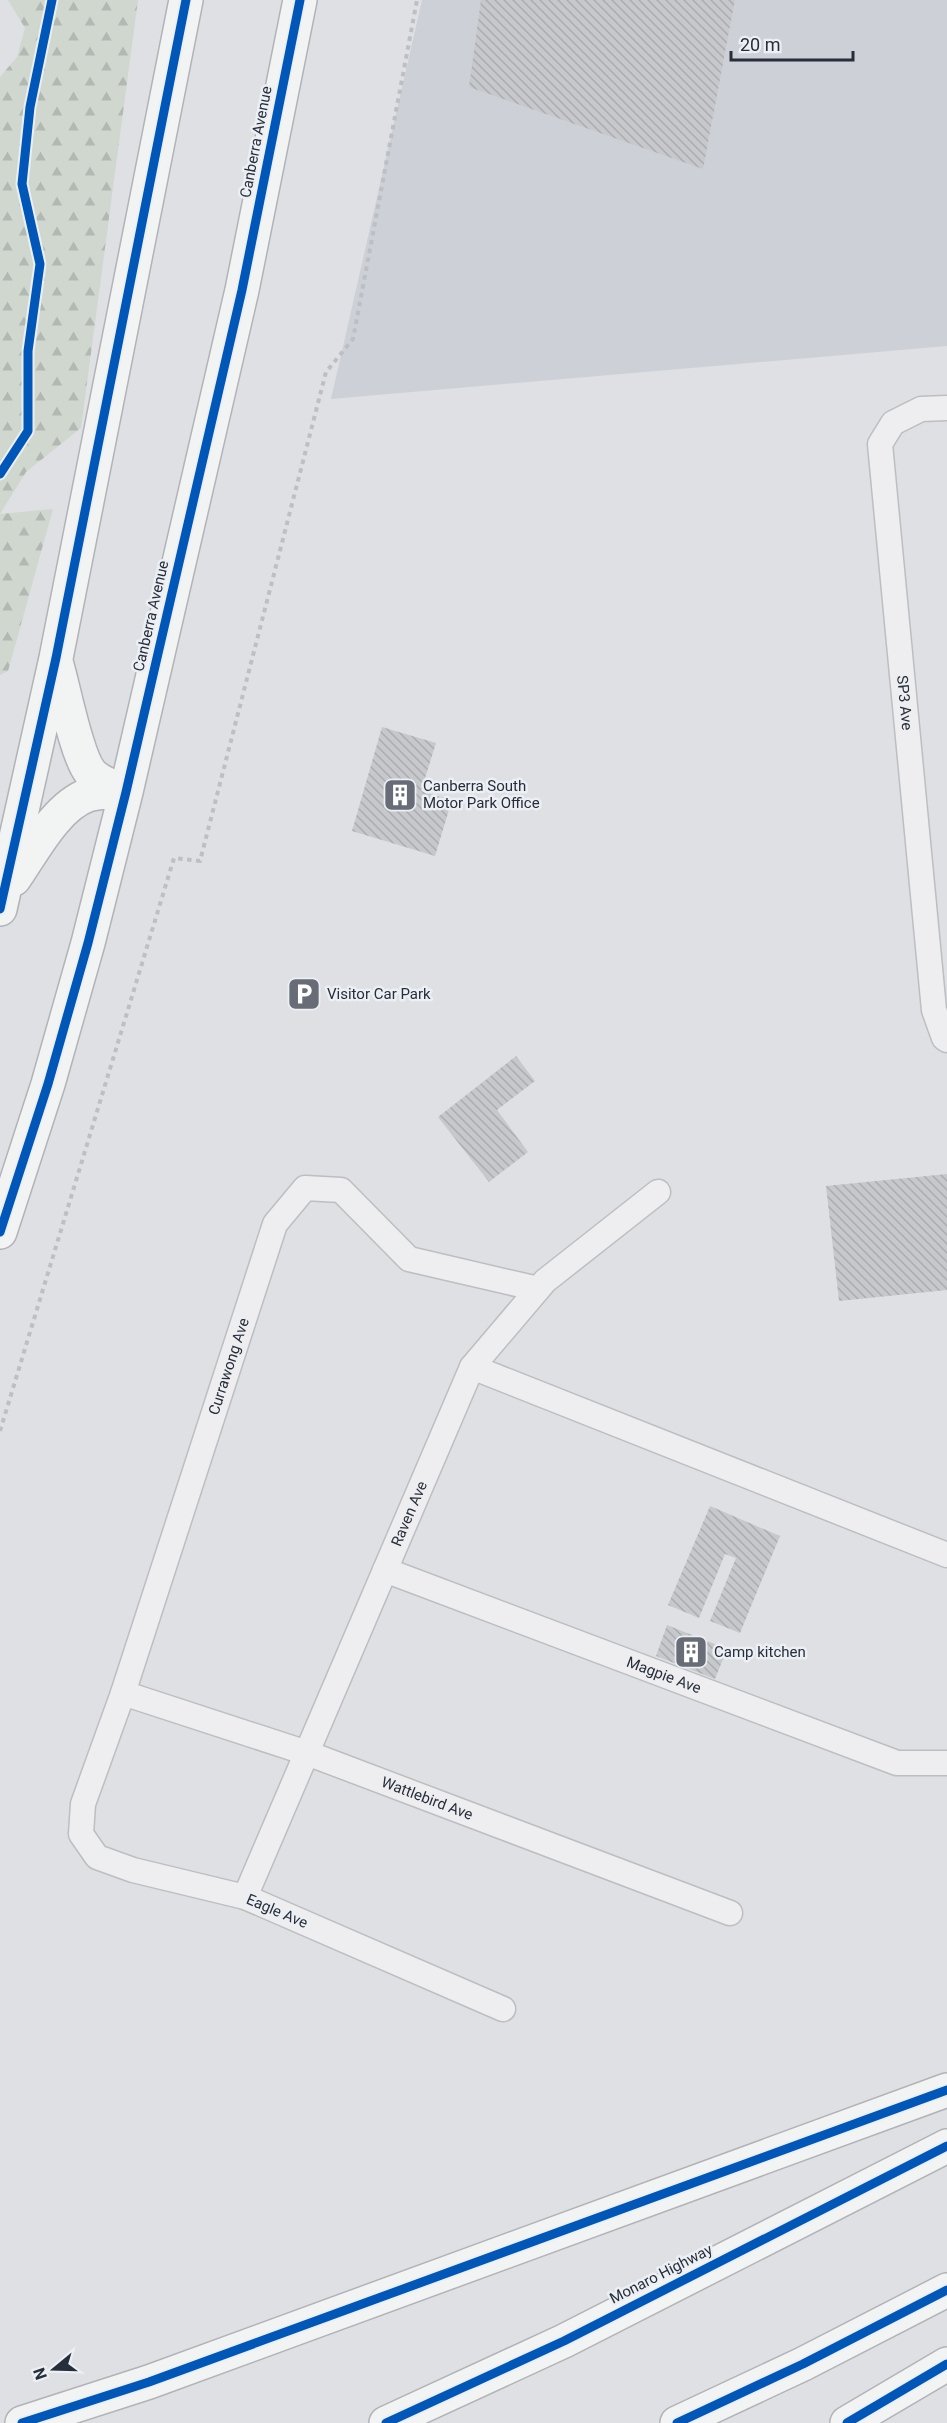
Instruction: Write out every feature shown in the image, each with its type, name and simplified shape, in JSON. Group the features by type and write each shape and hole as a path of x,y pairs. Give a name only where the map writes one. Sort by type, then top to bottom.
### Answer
{"highway":[{"path":"2,901 56,658 186,0"},
{"name":"Canberra Avenue","path":"0,1232 48,1084 88,943 126,792 242,290 300,0"},
{"path":"56,658 79,747 87,766 97,778 126,792"},
{"path":"2,901 52,824 69,806 76,800 95,793 126,792"},
{"path":"22,2423 149,2382 947,2090"},
{"name":"Monaro Highway","path":"386,2423 564,2341 947,2146"},
{"path":"677,2423 803,2364 947,2290"},
{"path":"847,2423 947,2364"}],"lane":[{"name":"SP3 Ave","path":"947,408 921,410 893,423 880,444 934,1010 944,1038 947,1040"},
{"name":"Currawong Ave","path":"82,1804 123,1693 275,1224 305,1188 341,1190 409,1259 538,1289"},
{"name":"Raven Ave","path":"246,1897 472,1367 545,1281 658,1192"},
{"path":"472,1367 947,1555"},
{"name":"Magpie Ave","path":"385,1570 897,1763 947,1763"},
{"name":"Wattlebird Ave","path":"123,1693 307,1753 730,1913"},
{"name":"Eagle Ave","path":"82,1804 81,1834 97,1857 133,1870 246,1897 503,2009"}],"path":[{"path":"0,1431 174,858 201,861 326,372 353,339 417,0"}],"shaded area":[{"path":"422,0 947,0 947,346 331,399"}],"green space":[{"path":"8,0 138,0 81,428 26,472 0,514 0,77 17,57 25,28"},
{"path":"53,509 8,671 0,675 0,514"}],"building":[{"path":"481,0 735,0 703,169 469,87"},
{"name":"Canberra South Motor Park Office","path":"382,727 436,743 421,791 452,800 435,856 352,831"},
{"path":"516,1056 535,1081 497,1110 528,1152 489,1182 438,1117"},
{"path":"947,1174 947,1290 839,1301 826,1186"},
{"path":"710,1506 780,1536 740,1633 710,1621 736,1558 725,1554 699,1618 668,1605"},
{"name":"Camp kitchen","path":"667,1625 727,1649 715,1679 656,1656"}],"cycle path":[{"path":"0,474 28,431 28,351 40,264 22,184 30,107 52,0"},
{"path":"0,909 56,658 186,0"},
{"path":"0,1232 48,1084 88,943 126,792 242,290 300,0"},
{"path":"22,2423 149,2382 947,2090"},
{"path":"386,2423 564,2341 947,2146"},
{"path":"677,2423 803,2364 947,2290"},
{"path":"847,2423 947,2364"}],"place":[{"name":"Canberra South Motor Park Office","path":"400,795"},
{"name":"Visitor Car Park","path":"304,994"},
{"name":"Camp kitchen","path":"691,1652"}]}
